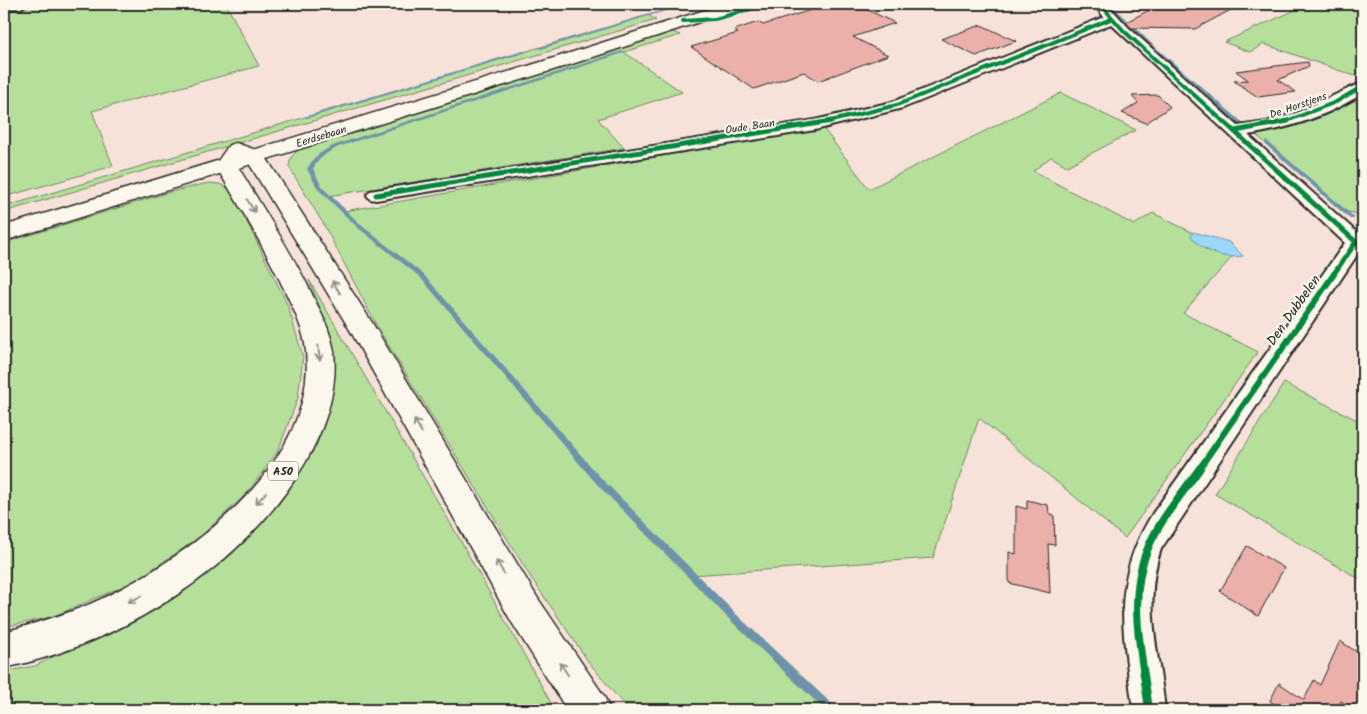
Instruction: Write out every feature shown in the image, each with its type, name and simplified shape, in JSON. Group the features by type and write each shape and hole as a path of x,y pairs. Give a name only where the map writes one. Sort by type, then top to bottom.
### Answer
{"main road":[{"name":"Eerdsebaan","path":"4,234 508,67 638,35 739,4"},
{"name":"Eerdsebaan","path":"4,219 239,157"},
{"name":"A50","path":"4,650 18,647 89,622 140,597 192,565 236,526 271,487 297,452 308,428 319,390 320,355 315,325 279,252 239,157"},
{"path":"239,157 362,328 524,609 590,710"}],"street":[{"path":"4,5 21,4"},
{"name":"Den Dubbelen","path":"1100,4 1111,19 1360,245 1163,521 1145,553 1139,584 1138,607 1149,710"},
{"name":"Oude Baan","path":"376,195 815,126 855,117 914,99 1111,19"},
{"name":"De Horstjens","path":"1235,131 1256,130 1331,105 1363,86"}],"green space":[{"path":"49,4 226,4 259,66 92,111 113,166 4,197 4,47 6,46 4,8"},
{"path":"1309,4 1343,4 1363,14 1363,70 1355,76 1264,44 1250,52 1224,42"},
{"path":"648,15 656,20 4,212 4,207"},
{"path":"671,31 680,35 624,52 682,92 598,119 624,148 328,196 344,211 823,128 869,189 1061,93 1136,130 1067,166 1051,157 1033,171 1134,225 1153,213 1193,233 1191,236 1206,250 1232,257 1183,313 1258,352 1125,538 979,418 933,558 692,575 773,657 831,710 628,710 588,661 530,576 379,330 324,225 289,167 290,161 296,152 322,138"},
{"path":"1351,100 1363,105 1363,215 1344,211 1255,134 1303,120"},
{"path":"208,183 220,184 232,191 288,306 303,357 298,398 278,451 247,493 199,538 133,582 52,617 4,627 4,243 170,192"},
{"path":"309,280 459,538 555,710 4,710 4,672 35,666 145,610 278,498 316,447 331,402 332,367 328,330"},
{"path":"1284,383 1363,423 1363,581 1215,494"}],"water":[{"path":"1193,232 1229,242 1243,256 1228,257 1207,250 1191,236"}],"building":[{"path":"830,4 855,4 895,23 853,37 888,55 818,81 804,72 754,89 691,47 738,33 734,30 758,22 763,25"},
{"path":"1161,4 1242,4 1195,29 1131,28 1126,22"},
{"path":"981,25 1016,41 976,56 941,39"},
{"path":"1308,62 1309,66 1278,80 1296,92 1258,97 1234,81 1248,80 1236,71"},
{"path":"1158,95 1170,107 1146,123 1122,113 1138,103 1132,96"},
{"path":"1027,500 1048,505 1049,513 1054,515 1055,545 1048,544 1050,593 1009,583 1009,552 1016,554 1016,506 1027,509"},
{"path":"1247,546 1284,568 1258,616 1220,591"},
{"path":"1340,641 1363,656 1363,710 1355,710 1341,701 1337,710 1283,710 1270,701 1279,683 1304,700 1314,680 1320,685"}],"waterway":[{"path":"539,48 686,4"},
{"path":"1115,10 1151,46 1206,93"},
{"path":"306,117 525,52"},
{"path":"624,52 353,140 327,150 317,158 310,169 320,188 359,226 422,276 598,480 733,617 832,710"},
{"path":"1208,95 1240,123"},
{"path":"1267,143 1352,218"}],"cycle path":[{"path":"683,21 715,19 769,4"},
{"path":"1100,4 1124,31 1356,242 1163,521 1148,548 1141,570 1138,589 1138,609 1141,651 1149,710"},
{"path":"376,195 815,125 897,105 1111,19"},
{"path":"1235,131 1267,127 1320,110 1363,86"}]}
